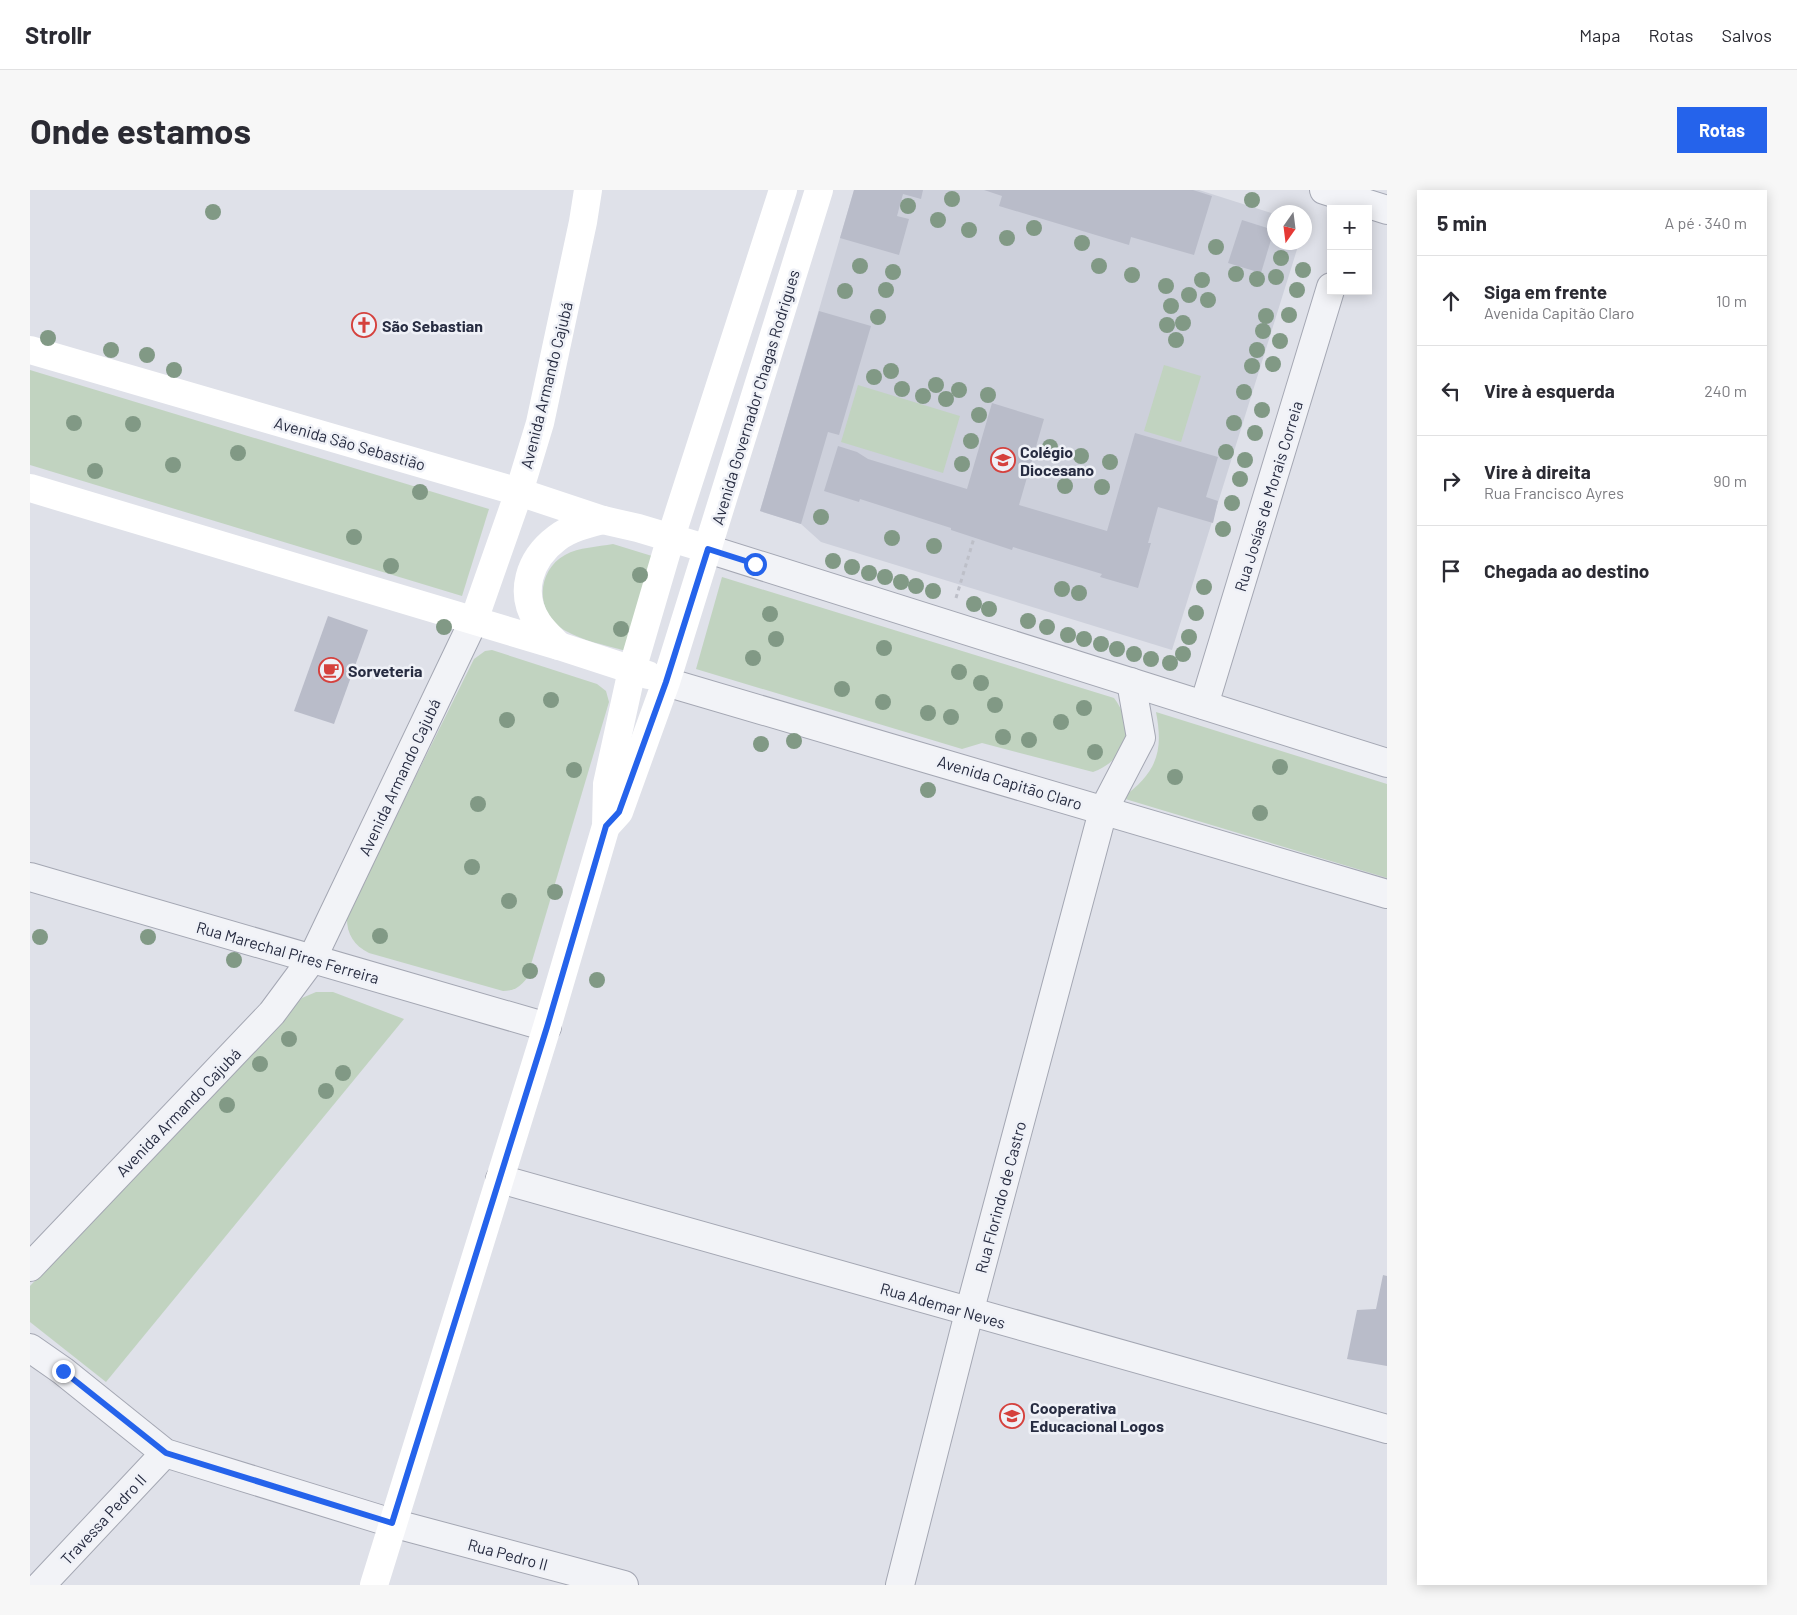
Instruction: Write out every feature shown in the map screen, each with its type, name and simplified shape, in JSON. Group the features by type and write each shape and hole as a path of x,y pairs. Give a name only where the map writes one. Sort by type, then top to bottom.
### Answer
{"main road":[{"name":"Avenida Armando Cajubá","path":"474,620 519,492 540,424 584,222 588,190"},
{"name":"Avenida Governador Chagas Rodrigues","path":"374,1585 547,1027 606,826 607,784 632,670 670,538 783,190"},
{"name":"Avenida Governador Chagas Rodrigues","path":"606,826 619,812 666,682 819,190"},
{"name":"Avenida São Sebastião","path":"30,350 519,492 603,520 670,538"},
{"path":"30,488 474,620 632,670"},
{"path":"559,646 538,623 527,597 528,576 539,557 557,538 578,527 603,520"},
{"path":"670,538 708,549"},
{"name":"Avenida Capitão Claro","path":"632,670 666,682"}],"street":[{"path":"1324,190 1387,210"},
{"name":"Rua Josías de Morais Correia","path":"1204,705 1329,295"},
{"path":"708,549 1387,763"},
{"name":"Avenida Armando Cajubá","path":"30,1267 272,1014 312,959 474,620"},
{"name":"Avenida Capitão Claro","path":"666,682 1387,894"},
{"name":"Rua Florindo de Castro","path":"900,1585 969,1313 1104,811 1141,738 1131,682"},
{"name":"Rua Marechal Pires Ferreira","path":"30,877 547,1027"},
{"name":"Rua Ademar Neves","path":"500,1179 969,1313 1387,1429"},
{"path":"30,1348 166,1453"},
{"name":"Rua Pedro II","path":"166,1453 392,1523 624,1585"},
{"name":"Travessa Pedro II","path":"41,1585 166,1453"}],"path":[{"path":"949,625 974,538"}],"shaded area":[{"name":"Colégio Diocesano","path":"854,190 1199,190 1267,212 1267,250 1297,250 1172,650 821,542 801,524 760,511"}],"green space":[{"path":"1164,365 1201,376 1181,442 1144,431"},
{"path":"30,370 489,509 462,596 30,465"},
{"path":"858,385 960,416 943,473 841,442"},
{"path":"613,544 652,556 626,651 586,640 564,630 555,623 544,603 544,581 555,562 576,550"},
{"path":"722,577 1114,698 1125,720 1125,741 1121,751 1105,766 1093,772 982,743 962,749 696,669"},
{"path":"492,650 597,684 606,691 609,702 527,978 516,988 503,991 369,953 363,950 352,938 347,921 347,915 474,659 485,651"},
{"path":"1156,712 1387,784 1387,878 1122,798 1143,780 1155,761 1159,739"},
{"path":"316,992 333,992 404,1019 106,1382 30,1322 30,1286 302,998"}],"building":[{"path":"854,190 923,190 921,199 903,194 897,216 909,219 899,255 840,238"},
{"path":"984,190 1193,190 1212,196 1194,255 1131,237 1129,245 999,206 1002,196"},
{"path":"1242,220 1267,228 1268,250 1261,273 1228,263"},
{"path":"819,311 871,326 839,435 828,432 801,524 760,511"},
{"path":"992,403 1044,419 1019,505 1107,531 1135,433 1218,457 1206,497 1218,501 1213,523 1158,507 1148,543 1151,543 1138,588 1100,577 1102,574 1013,547 1012,550 860,499 859,502 824,491 838,446 857,452 868,459 967,489","holes":["995,453 1011,458 1007,471 991,467"]},
{"name":"Sorveteria","path":"328,616 368,630 334,724 294,711"},
{"path":"1383,1275 1387,1276 1387,1366 1347,1359 1357,1310 1376,1309"}],"place":[{"name":"São Sebastian","path":"364,325"},
{"name":"Colégio Diocesano","path":"1003,460"},
{"name":"Sorveteria","path":"331,670"},
{"name":"Cooperativa Educacional Logos","path":"1012,1416"}],"route":[{"path":"63,1371 166,1453 392,1523 547,1027 606,826 619,812 666,682 708,549 755,564"}]}
